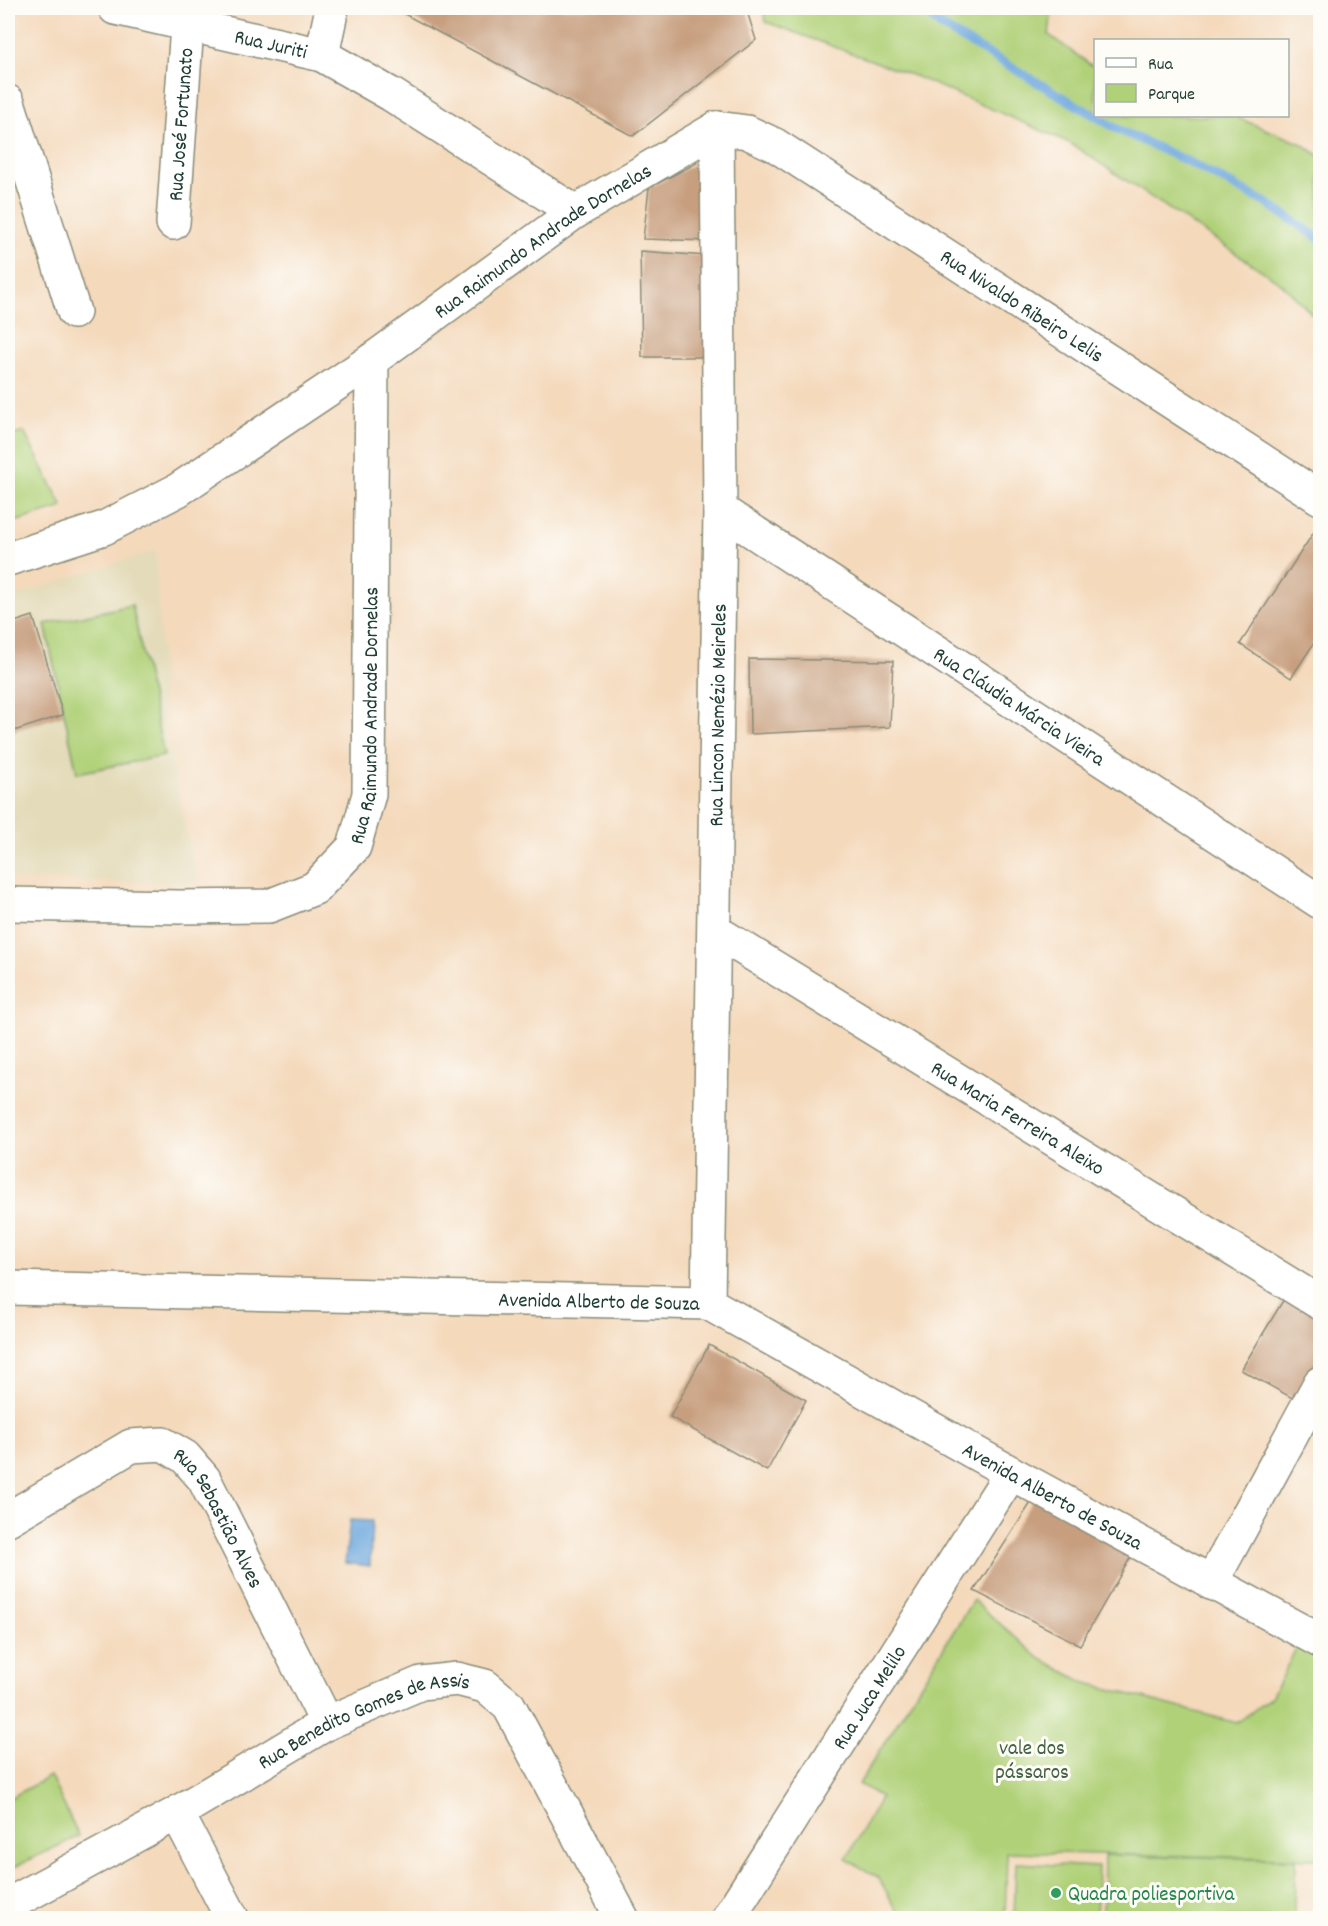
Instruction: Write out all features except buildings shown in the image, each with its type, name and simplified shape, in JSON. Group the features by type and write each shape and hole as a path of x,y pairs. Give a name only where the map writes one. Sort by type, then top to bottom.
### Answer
{"street":[{"name":"Rua Juriti","path":"115,8 322,55 392,95 575,212"},
{"path":"322,55 332,8"},
{"name":"Rua José Fortunato","path":"173,223 187,26"},
{"path":"8,102 74,312"},
{"name":"Rua Raimundo Andrade Dornelas","path":"8,559 104,528 178,490 372,360 575,212 717,128"},
{"name":"Rua Nivaldo Ribeiro Lelis","path":"717,128 747,132 775,145 1320,498"},
{"name":"Rua Lincon Nemézio Meireles","path":"708,1304 720,510 717,128"},
{"name":"Rua Raimundo Andrade Dornelas","path":"8,903 179,907 269,906 315,888 354,847 369,794 372,360"},
{"name":"Rua Cláudia Márcia Vieira","path":"720,510 1320,902"},
{"name":"Rua Maria Ferreira Aleixo","path":"715,930 1320,1303"},
{"name":"Avenida Alberto de Souza","path":"8,1288 708,1304 1011,1473 1320,1641"},
{"path":"1211,1582 1320,1383"},
{"name":"Rua Sebastião Alves","path":"8,1519 131,1446 163,1444 185,1457 204,1479 327,1724"},
{"name":"Rua Juca Melilo","path":"728,1918 1011,1473"},
{"name":"Rua Benedito Gomes de Assis","path":"8,1905 177,1813 327,1724 421,1683 457,1679 485,1686 509,1706 622,1918"},
{"path":"177,1813 232,1918"}],"shaded area":[{"path":"156,550 165,730 198,883 8,880 8,598"}],"green space":[{"path":"762,8 1052,8 1049,35 1094,67 1094,117 1235,117 1300,143 1320,156 1320,322 1282,284 1068,142 917,77 766,22"},
{"path":"24,432 63,507 8,524 8,437"},
{"path":"132,605 164,756 77,773 45,624"},
{"name":"vale dos pássaros","path":"973,1600 1038,1657 1083,1682 1237,1723 1271,1697 1298,1645 1320,1657 1320,1859 1007,1852 1005,1918 897,1918 899,1914 878,1877 846,1859 881,1797 859,1784"},
{"path":"50,1776 79,1836 8,1870 8,1799"},
{"path":"1104,1855 1295,1859 1294,1918 1103,1918"},
{"name":"Quadra poliesportiva","path":"1016,1863 1098,1867 1096,1918 1014,1918"}],"water":[{"path":"350,1520 372,1521 370,1566 345,1563"}],"waterway":[{"path":"920,8 939,25 1094,115"},
{"path":"1097,117 1268,204 1320,239"}],"place":[{"name":"Quadra poliesportiva","path":"1056,1893"}]}
